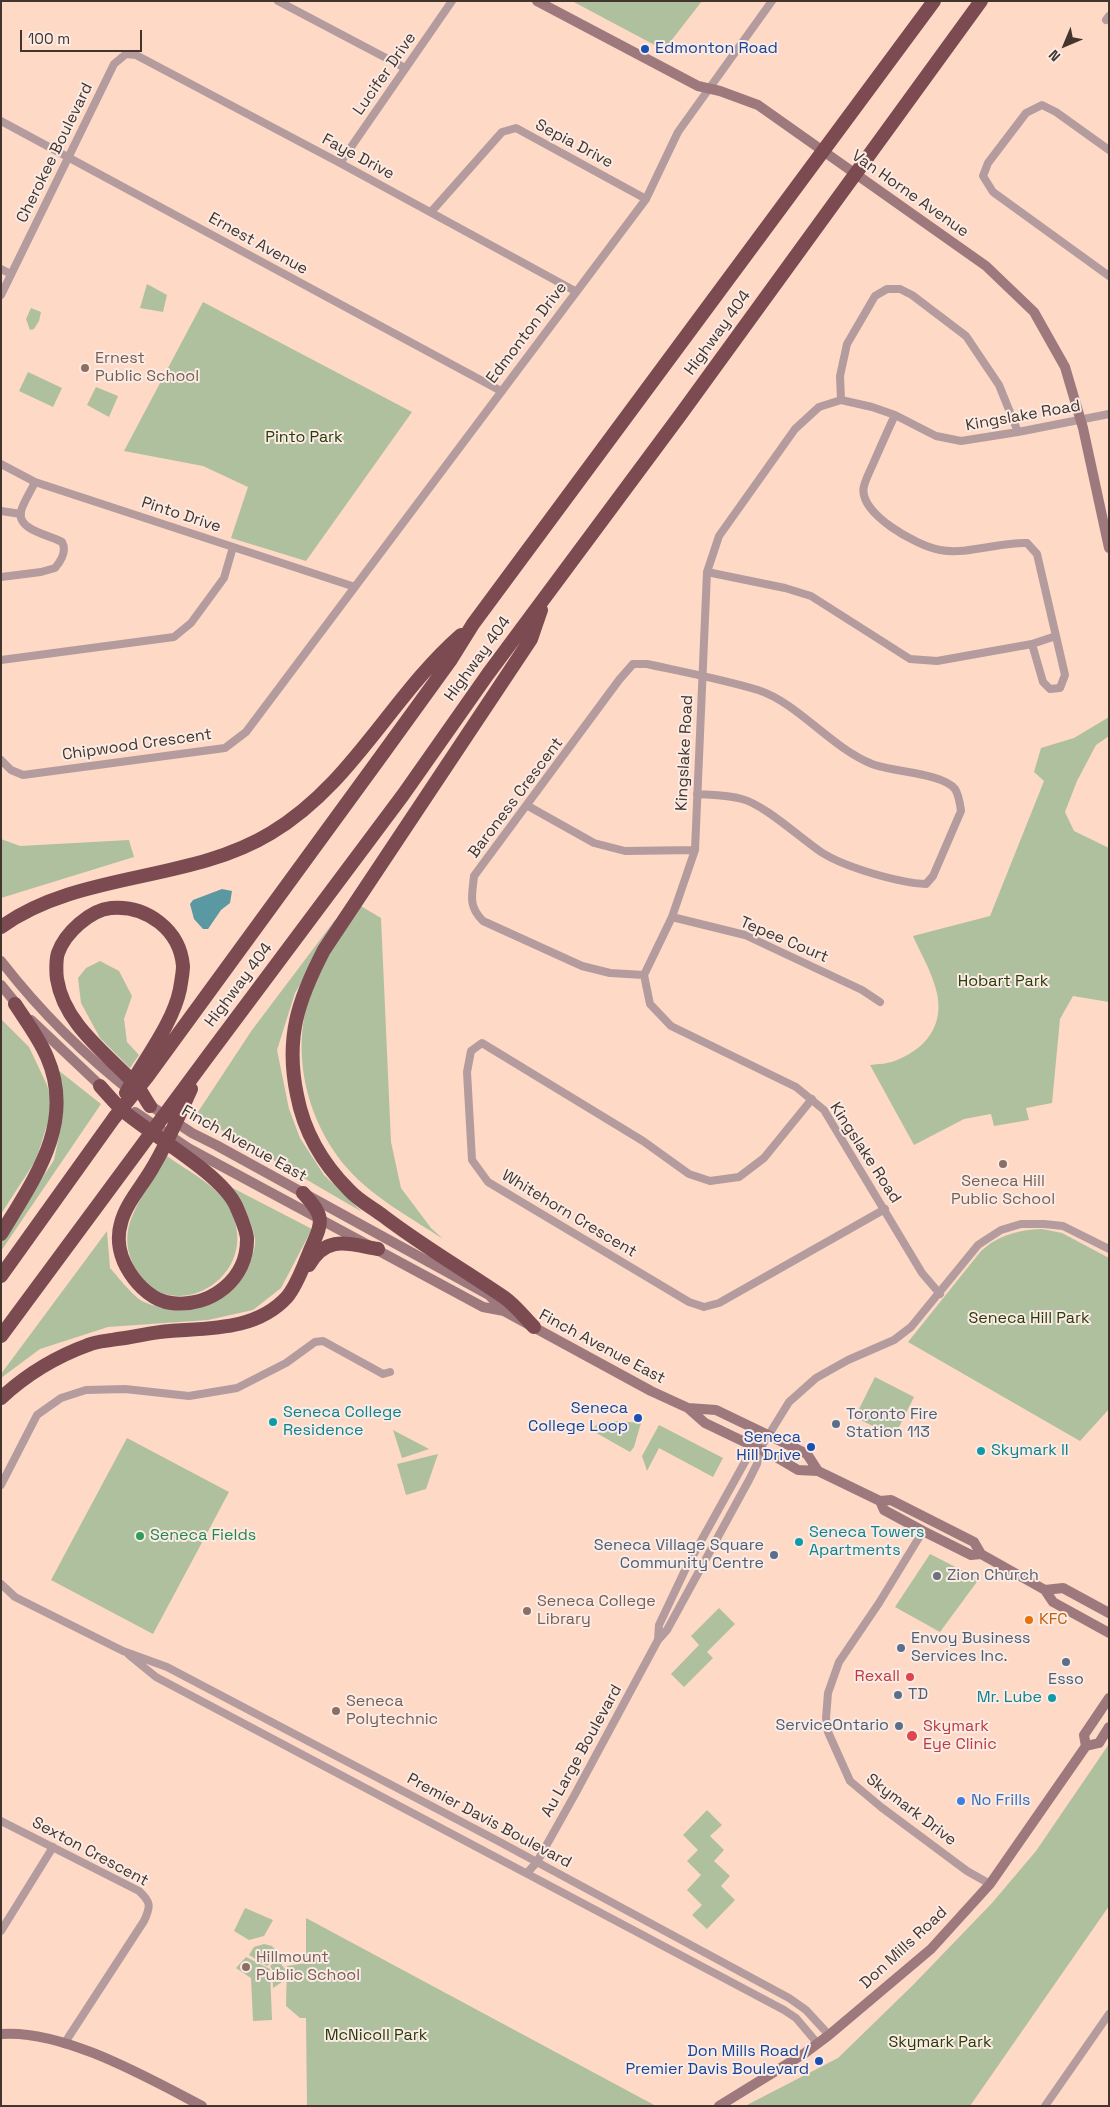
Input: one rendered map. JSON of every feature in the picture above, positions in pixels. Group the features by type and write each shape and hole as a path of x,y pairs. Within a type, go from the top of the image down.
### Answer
{"highway":[{"name":"Highway 404","path":"1,1276 114,1118 174,1042 380,759 450,662 473,624 934,1"},
{"name":"Highway 404","path":"1,1336 398,803 488,674 981,1"},
{"path":"534,1327 505,1298 408,1234 350,1191 334,1173 319,1153 300,1110 294,1080 292,1045 297,1012 308,982 324,950 531,638 546,597"},
{"path":"1,927 40,903 223,856 271,834 307,808 331,786 438,656 473,624"},
{"path":"114,1118 140,1067 167,1024 180,991 183,966 176,942 167,928 151,915 130,909 110,908 90,916 70,933 58,953 57,978 62,995 75,1020 116,1074 136,1086 150,1106"},
{"path":"1,1234 46,1157 54,1133 57,1106 55,1084 48,1059 15,1004"},
{"path":"100,1086 121,1108 185,1152 215,1180 235,1204 247,1237 245,1254 238,1271 228,1287 207,1299 189,1304 170,1303 152,1296 137,1283 123,1262 119,1243 121,1222 131,1201 154,1166 208,1056"},
{"path":"1,1398 21,1380 53,1359 90,1344 169,1331 206,1330 240,1324 277,1305 288,1296 319,1229 321,1218 317,1208 303,1193"},
{"path":"295,1283 303,1276 316,1255 332,1243 342,1242 378,1249"}],"main road":[{"name":"Van Horne Avenue","path":"537,1 698,86 758,105 986,266 1034,312 1066,367 1105,511 1109,548"},
{"path":"1,961 40,1008 116,1074"},
{"path":"1,985 15,1004"},
{"path":"1,993 15,1004 100,1086"},
{"name":"Finch Avenue East","path":"150,1106 192,1133 489,1295 504,1311"},
{"name":"Finch Avenue East","path":"185,1152 321,1218 483,1306 504,1311 642,1386 688,1408 705,1423 798,1470 818,1471 880,1501 891,1500 944,1526 974,1542 981,1554 1045,1590 1054,1602 1109,1633"},
{"name":"Finch Avenue East","path":"688,1408 716,1410 768,1435 807,1454 818,1471"},
{"name":"Finch Avenue East","path":"880,1501 884,1510 924,1531 971,1555 981,1554"},
{"name":"Finch Avenue East","path":"1045,1590 1063,1588 1109,1613"},
{"name":"Don Mills Road","path":"1086,1746 1084,1735 1109,1698"},
{"name":"Don Mills Road","path":"718,2106 818,2044 931,1949 990,1884 1086,1746 1099,1743 1109,1727"},
{"path":"1,2034 13,2033 43,2037 118,2063 202,2106"}],"street":[{"path":"278,1 406,68"},
{"name":"Lucifer Drive","path":"340,163 452,1"},
{"path":"708,88 772,1"},
{"name":"Cherokee Boulevard","path":"1,295 114,64 126,54"},
{"name":"Faye Drive","path":"126,54 136,55 575,291"},
{"name":"Edmonton Drive","path":"355,587 575,291 646,199 678,132 708,88"},
{"path":"1109,150 1056,112 1042,106 1026,113 988,163 983,176 993,192 1109,276"},
{"name":"Ernest Avenue","path":"1,121 501,391"},
{"name":"Sepia Drive","path":"431,212 502,132 516,128 646,199"},
{"path":"1,269 11,274"},
{"path":"841,400 840,376 847,344 875,296 887,289 900,289 912,295 966,336 999,385 1018,432"},
{"name":"Kingslake Road","path":"940,1294 922,1273 824,1110 796,1087 671,1026 650,1004 644,975 672,917 695,850 707,572 719,536 794,430 819,408 841,400 872,407 894,415 936,436 961,441 1109,414"},
{"path":"894,415 864,487 865,501 877,517 919,543 941,551 970,550 1011,542 1027,543 1037,554 1065,675 1060,688 1050,689 1042,682 1032,644"},
{"name":"Pinto Drive","path":"1,464 35,482 355,587"},
{"path":"1,577 41,572 55,568 64,551 62,542 28,528 22,521 21,514 35,482"},
{"path":"1,511 21,514"},
{"path":"1,660 174,637 191,623 224,578 233,547"},
{"path":"707,572 786,588 811,596 910,659 937,661 1032,644 1056,636"},
{"name":"Chipwood Crescent","path":"1,760 11,770 23,775 225,748 246,732 355,587"},
{"name":"Baroness Crescent","path":"644,975 610,973 582,966 483,921 474,912 472,896 474,876 528,806 619,680 633,664 647,664 703,676"},
{"path":"697,794 723,795 744,799 768,813 823,853 856,868 913,884 926,884 933,876 961,811 960,800 955,788 938,778 874,765 848,752 790,708 760,691 703,676"},
{"path":"528,806 594,843 625,850 695,850"},
{"name":"Tepee Court","path":"672,917 746,935 862,990 880,1002"},
{"name":"Whitehorn Crescent","path":"812,1099 764,1158 739,1177 710,1181 689,1174 643,1141 482,1043 471,1052 467,1072 472,1160 488,1182 689,1302 704,1307 719,1303 885,1209"},
{"path":"760,1450 789,1402 816,1378 848,1360 894,1340 911,1327 940,1294 978,1245 1001,1230 1021,1224 1063,1226 1109,1250"},
{"path":"1,1485 38,1414 61,1398 86,1390 126,1389 189,1396 237,1388 286,1363 315,1342 323,1341 383,1374 390,1372"},
{"name":"Au Large Boulevard","path":"658,1640 659,1625 686,1568 746,1460 760,1450"},
{"name":"Au Large Boulevard","path":"527,1873 537,1862 578,1790 658,1640 668,1630 749,1480 757,1464 760,1450"},
{"name":"Skymark Drive","path":"924,1531 916,1540 879,1603 839,1662 828,1693 826,1718 828,1732 850,1781 874,1802 967,1871 990,1884"},
{"name":"Premier Davis Boulevard","path":"1,1584 15,1597 123,1651 163,1665 790,1998 812,2016 830,2035"},
{"name":"Premier Davis Boulevard","path":"123,1651 156,1677 784,2010 796,2018 818,2044"},
{"name":"Sexton Crescent","path":"1,1821 140,1891 147,1899 150,1909 142,1925 64,2044"},
{"path":"1,1931 53,1847"},
{"path":"1045,2106 1109,2014"}],"green space":[{"path":"572,1 702,1 664,50"},
{"path":"147,284 167,295 163,312 140,308"},
{"name":"Pinto Park","path":"203,302 412,412 306,561 231,538 248,487 203,466 124,451"},
{"path":"31,308 41,312 39,321 34,329 30,330 26,319"},
{"path":"28,372 62,388 53,407 19,391"},
{"path":"96,387 118,396 109,417 87,405"},
{"name":"Hobart Park","path":"1109,717 1109,736 1096,745 1077,781 1065,812 1074,831 1109,848 1109,1002 1073,996 1060,1019 1052,1103 1026,1108 1029,1120 994,1126 991,1114 964,1119 914,1145 870,1065 884,1064 909,1054 927,1039 937,1019 938,996 927,965 913,936 990,916 1044,781 1034,772 1041,748 1074,738"},
{"path":"1,839 20,846 129,840 134,857 1,898"},
{"path":"359,905 381,918 391,1142 401,1188 431,1228 443,1239 368,1189 348,1169 333,1149 320,1126 304,1078 303,1026 308,1001 317,977"},
{"path":"335,920 337,923 295,993 277,1050 289,1109 300,1138 324,1175 362,1212 196,1115 252,1030"},
{"path":"100,961 119,971 132,996 124,1019 127,1042 139,1055 130,1068 100,1038 81,1003 78,978 86,968"},
{"path":"1,1019 29,1047 47,1085 53,1106 36,1160 1,1214"},
{"path":"58,1070 101,1104 1,1251 1,1241 54,1160 61,1127 62,1099"},
{"path":"167,1156 211,1186 218,1193 230,1209 237,1234 234,1257 223,1275 207,1288 187,1295 167,1294 148,1285 134,1266 128,1245 128,1228 133,1213"},
{"path":"223,1183 312,1229 281,1288 253,1310 208,1320 108,1327 40,1349 1,1378 1,1374 107,1231 110,1268 142,1301 157,1307 189,1309 204,1306 231,1291 249,1265 255,1239 251,1223 244,1208"},
{"name":"Seneca Hill Park","path":"1042,1229 1062,1233 1109,1258 1109,1409 1080,1441 908,1342 981,1251 1009,1234"},
{"path":"875,1377 914,1397 894,1437 855,1417"},
{"path":"618,1421 641,1423 634,1447 630,1452 591,1430 599,1423"},
{"path":"659,1425 723,1458 713,1477 659,1448 647,1471 642,1456"},
{"path":"393,1430 429,1449 402,1458"},
{"name":"Seneca Fields","path":"127,1438 229,1492 153,1634 51,1580"},
{"path":"438,1454 426,1489 406,1495 397,1464"},
{"path":"930,1554 979,1579 940,1632 895,1607"},
{"path":"719,1608 735,1624 707,1652 713,1658 684,1687 671,1674 699,1645 691,1636"},
{"name":"Skymark Park","path":"1109,1744 1109,1906 970,2106 745,2106 838,2058 913,1985 992,1903 1036,1851"},
{"path":"707,1810 722,1825 710,1836 724,1850 714,1861 730,1876 721,1886 735,1900 707,1929 692,1915 702,1905 687,1890 701,1875 687,1861 698,1850 683,1835"},
{"path":"245,1908 273,1920 264,1936 249,1940 234,1931"},
{"name":"McNicoll Park","path":"306,1918 656,2106 307,2106 306,2018 300,2018 286,2006 287,1966 306,1963"},
{"path":"264,1944 272,1946 277,1952 275,1959 267,1966 249,1955 254,1947"},
{"path":"246,1957 270,1969 272,2020 253,2021 251,1978 236,1968"},
{"path":"275,1962 281,1964 285,1969 282,1982 273,1988 272,1969 270,1966"}],"water":[{"path":"222,889 232,891 230,903 221,910 208,929 203,929 194,919 190,904 193,900"}],"place":[{"name":"Edmonton Road","path":"645,49"},
{"name":"Ernest Public School","path":"85,368"},
{"name":"Seneca Hill Public School","path":"1003,1164"},
{"name":"Seneca College Loop","path":"638,1418"},
{"name":"Seneca College Residence","path":"273,1422"},
{"name":"Toronto Fire Station 113","path":"836,1424"},
{"name":"Seneca Hill Drive","path":"811,1447"},
{"name":"Skymark II","path":"981,1451"},
{"name":"Seneca Fields","path":"140,1536"},
{"name":"Seneca Towers Apartments","path":"799,1542"},
{"name":"Seneca Village Square Community Centre","path":"774,1555"},
{"name":"Zion Church","path":"937,1576"},
{"name":"Seneca College Library","path":"527,1611"},
{"name":"KFC","path":"1029,1620"},
{"name":"Envoy Business Services Inc.","path":"901,1648"},
{"name":"Esso","path":"1066,1662"},
{"name":"Rexall","path":"910,1677"},
{"name":"TD","path":"898,1695"},
{"name":"Mr. Lube","path":"1052,1698"},
{"name":"Seneca Polytechnic","path":"336,1711"},
{"name":"ServiceOntario","path":"899,1726"},
{"name":"Skymark Eye Clinic","path":"912,1736"},
{"name":"No Frills","path":"961,1801"},
{"name":"Hillmount Public School","path":"246,1967"},
{"name":"Don Mills Road / Premier Davis Boulevard","path":"819,2061"}]}
